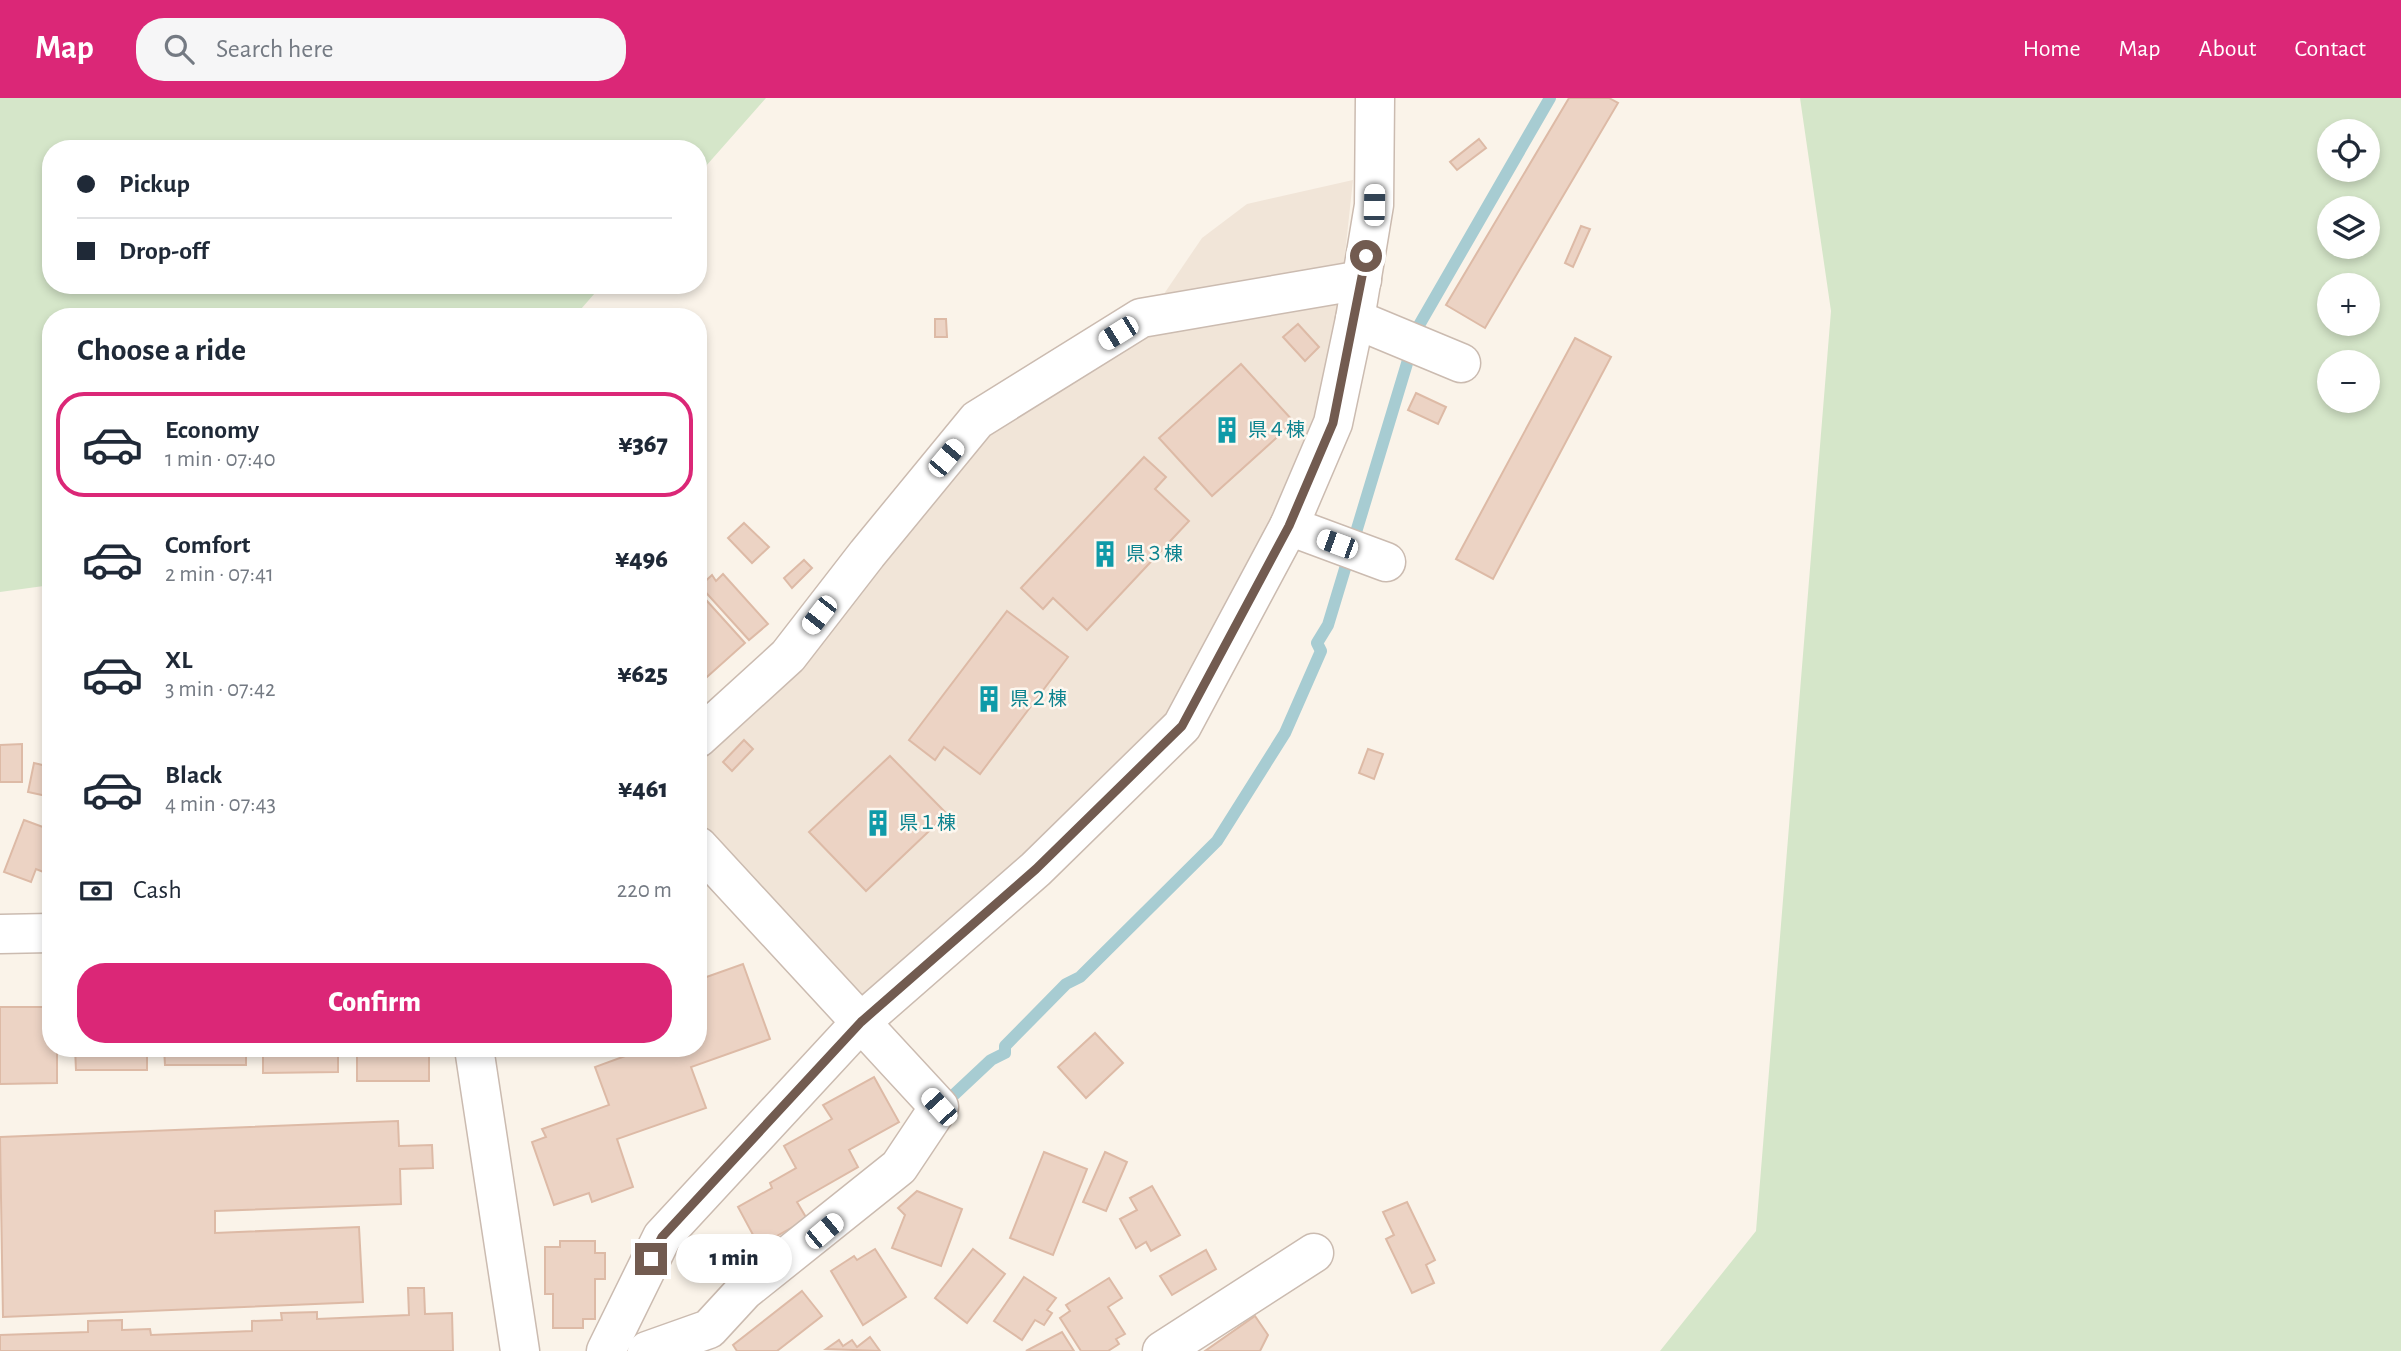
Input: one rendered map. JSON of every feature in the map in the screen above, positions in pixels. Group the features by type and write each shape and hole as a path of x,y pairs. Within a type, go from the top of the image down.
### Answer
{"street":[{"path":"606,1351 662,1237 861,1022 1036,869 1182,726 1289,526 1333,423 1355,319 1374,205 1375,98"},
{"path":"707,730 788,656 977,420 1141,318 1362,281"},
{"path":"1355,319 1461,363"},
{"path":"1289,526 1385,562"},
{"path":"647,1351 709,1329 744,1292 899,1167 939,1107 707,856"},
{"path":"0,934 42,933"},
{"path":"475,1057 520,1351"},
{"path":"1162,1351 1314,1253"}],"shaded area":[{"path":"1353,180 1344,263 1215,301 1151,313 1202,238 1247,204"},
{"path":"1362,280 1333,423 1182,726 861,1022 707,856 707,728 977,420 1141,318"}],"green space":[{"path":"0,98 766,98 707,165 707,140 42,140 42,294 594,294 582,308 42,308 42,586 0,592"},
{"path":"1800,98 2401,98 2401,1351 1660,1351 1756,1231 1831,311"}],"building":[{"path":"1569,98 1609,98 1618,103 1485,328 1446,305"},
{"path":"1479,139 1486,148 1457,170 1450,162"},
{"path":"1581,226 1590,229 1573,267 1565,263"},
{"path":"935,319 946,319 947,337 935,337"},
{"path":"1298,324 1319,347 1305,361 1283,337"},
{"path":"1575,338 1611,357 1493,579 1456,559"},
{"name":"県４棟","path":"1241,364 1294,422 1212,496 1159,438"},
{"path":"1416,393 1446,407 1438,424 1408,410"},
{"name":"県３棟","path":"1144,457 1166,477 1155,489 1189,521 1087,630 1053,598 1043,609 1021,588"},
{"path":"744,523 769,547 752,563 728,538"},
{"path":"804,560 812,568 792,588 784,578"},
{"path":"723,574 768,624 749,640 707,594 707,580 712,575 716,581"},
{"path":"707,601 745,643 707,677"},
{"name":"県２棟","path":"1007,611 1068,657 980,774 944,747 935,760 909,740"},
{"path":"744,740 753,749 732,771 723,762"},
{"path":"22,744 22,782 0,782 0,745"},
{"path":"1368,749 1383,754 1374,779 1359,773"},
{"name":"県１棟","path":"890,756 947,814 866,891 809,832"},
{"path":"34,763 42,765 42,795 28,792"},
{"path":"24,820 42,827 42,871 36,869 31,882 4,872"},
{"path":"743,964 770,1039 691,1067 706,1108 617,1139 633,1187 592,1202 589,1193 554,1205 532,1142 546,1137 542,1129 609,1105 595,1067 622,1057 707,1057 707,977"},
{"path":"0,1007 42,1007 42,1057 57,1057 57,1083 0,1084"},
{"path":"1095,1033 1123,1063 1086,1098 1058,1067"},
{"path":"75,1057 147,1057 147,1070 76,1070"},
{"path":"165,1057 246,1057 246,1065 165,1065"},
{"path":"263,1057 338,1057 338,1072 263,1073"},
{"path":"357,1057 429,1057 429,1081 357,1081"},
{"path":"874,1077 899,1122 849,1150 858,1167 797,1202 807,1219 759,1246 738,1207 772,1188 770,1183 796,1168 784,1146 832,1119 823,1105"},
{"path":"398,1121 399,1146 432,1145 433,1168 400,1169 401,1204 215,1211 215,1233 359,1227 363,1302 3,1317 0,1137"},
{"path":"1044,1152 1087,1169 1053,1255 1010,1238"},
{"path":"1105,1152 1127,1162 1106,1211 1083,1202"},
{"path":"1152,1186 1180,1235 1151,1251 1146,1242 1136,1248 1120,1219 1137,1210 1130,1198"},
{"path":"917,1191 962,1209 941,1266 892,1248 905,1215 898,1208"},
{"path":"1407,1202 1435,1260 1426,1265 1434,1283 1412,1293 1386,1239 1394,1235 1383,1212"},
{"path":"560,1241 595,1241 595,1253 605,1253 605,1279 595,1279 595,1319 583,1319 583,1328 553,1328 553,1294 545,1294 545,1247 560,1247"},
{"path":"875,1249 906,1297 863,1325 831,1271 854,1256 857,1260"},
{"path":"973,1249 1005,1274 967,1323 935,1298"},
{"path":"1206,1250 1216,1269 1172,1295 1160,1276"},
{"path":"1024,1277 1056,1298 1047,1310 1052,1313 1044,1325 1035,1320 1022,1340 994,1321"},
{"path":"1109,1278 1122,1298 1108,1307 1125,1334 1116,1339 1119,1344 1108,1351 1081,1351 1060,1318 1070,1311 1066,1305"},
{"path":"408,1288 424,1288 425,1314 452,1313 453,1351 0,1351 0,1335 88,1332 88,1321 122,1320 122,1330 150,1329 151,1335 252,1331 252,1321 282,1320 281,1313 317,1312 317,1319 409,1315"},
{"path":"802,1291 822,1316 777,1351 737,1351 733,1345"},
{"path":"1255,1316 1268,1335 1260,1351 1205,1351"},
{"path":"1062,1332 1074,1351 1026,1351"},
{"path":"870,1337 880,1351 826,1349 839,1340 843,1346 852,1340 857,1347"}],"waterway":[{"path":"943,1105 991,1060 1005,1053 1005,1046 1066,984 1080,977 1217,841 1285,733 1321,651 1317,643 1328,625 1418,327 1550,98"}],"place":[{"name":"県４棟","path":"1227,430"},
{"name":"県３棟","path":"1105,554"},
{"name":"県２棟","path":"989,699"},
{"name":"県１棟","path":"878,823"}],"route":[{"path":"651,1259 662,1237 861,1022 1036,869 1182,726 1289,526 1333,423 1366,256"}]}
